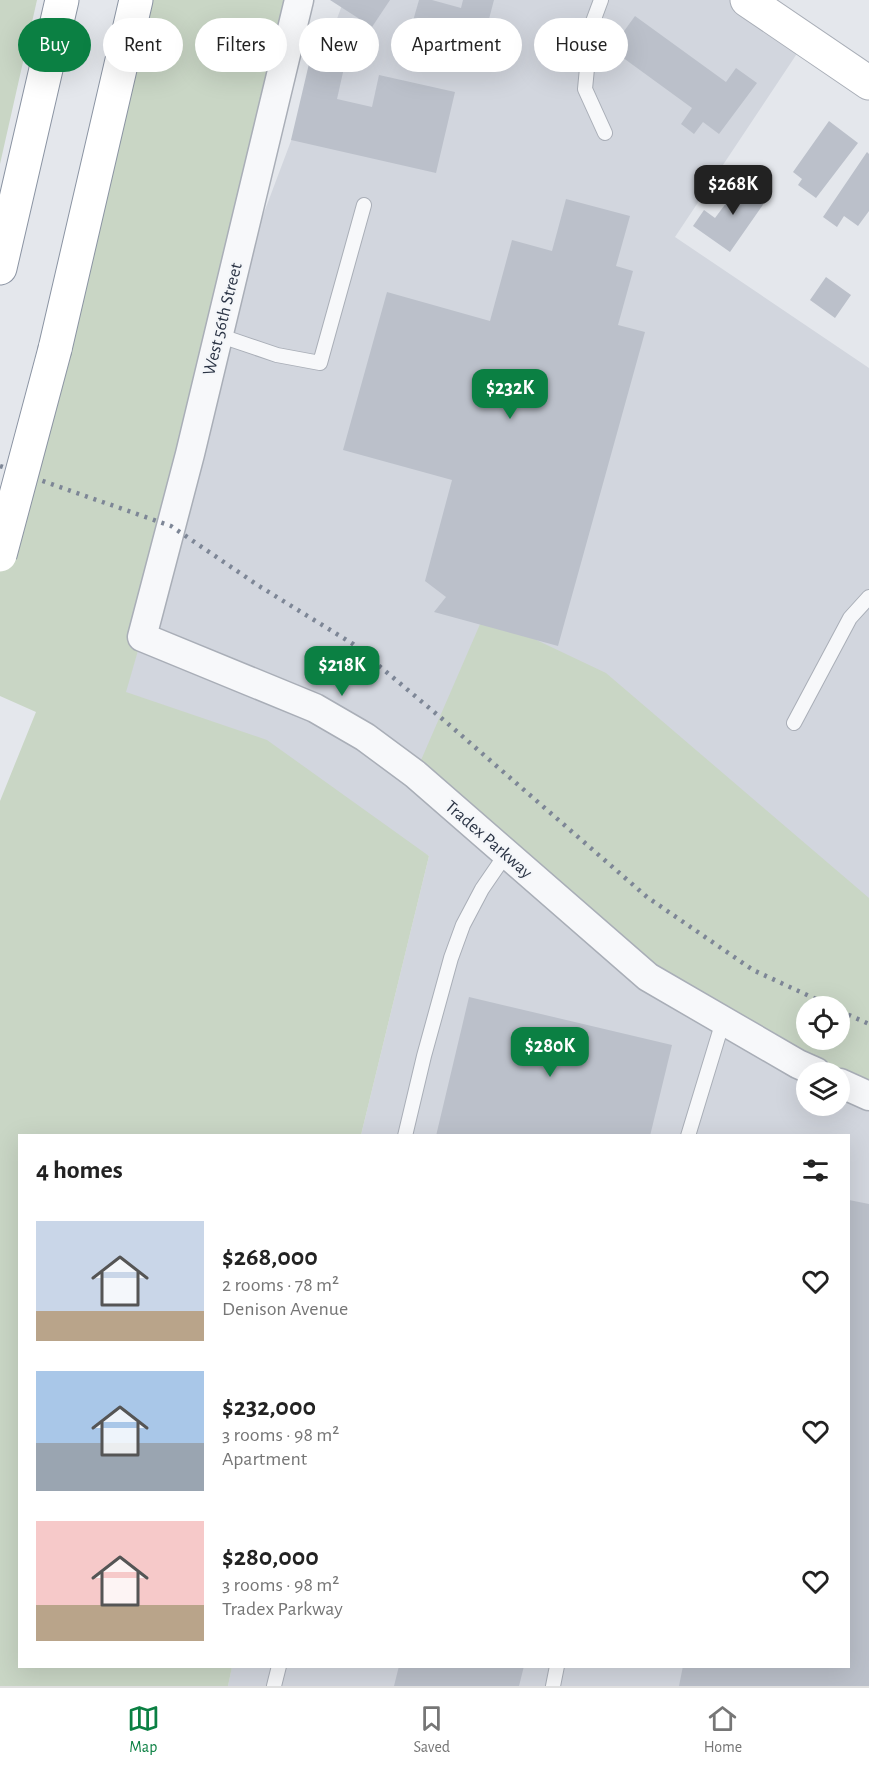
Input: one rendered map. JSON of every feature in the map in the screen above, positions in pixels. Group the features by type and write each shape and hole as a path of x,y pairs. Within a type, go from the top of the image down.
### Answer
{"main road":[{"path":"0,268 62,0"},
{"path":"0,555 55,349 136,0"},
{"path":"747,0 869,83"}],"street":[{"name":"West 56th Street","path":"142,637 299,0"},
{"name":"Tradex Parkway","path":"142,637 315,708 365,737 415,774 648,977 796,1063"},
{"path":"850,1087 869,1096"}],"lane":[{"path":"602,0 591,27 585,89 605,133"},
{"path":"218,335 277,355 320,363 364,205"},
{"path":"794,723 850,618 869,597"},
{"path":"405,1134 451,958 482,890 506,854"},
{"path":"689,1134 723,1020"},
{"path":"274,1686 278,1668"},
{"path":"553,1686 557,1668"}],"shaded area":[{"path":"344,0 747,0 806,40 675,237 869,368 869,1686 228,1686 232,1668 850,1668 850,1134 361,1134 429,856 125,692 142,637 218,335 317,72 379,72 379,18 337,18"}],"green space":[{"path":"0,0 37,0 33,18 18,18 18,72 21,72 0,164"},
{"path":"136,0 299,0 287,49 287,18 195,18 195,72 281,72 142,637 126,692 267,740 429,856 361,1134 18,1134 18,1668 232,1668 228,1686 0,1686 0,801 36,712 0,696 0,555 118,72 183,72 183,18 132,18"},
{"path":"484,615 606,673 869,898 869,1096 850,1080 850,1062 798,1062 648,977 415,774"}],"building":[{"path":"330,0 390,0 378,18 358,18"},
{"path":"419,0 432,0 461,8 463,0 494,0 489,18 414,18"},
{"path":"635,16 726,82 736,68 757,83 719,134 703,122 694,134 681,124 692,108 628,61 628,26"},
{"path":"307,72 343,72 337,99 372,107 379,75 455,92 436,173 291,140"},
{"path":"829,121 858,143 816,198 798,185 802,179 793,172"},
{"path":"867,152 869,154 869,211 858,226 844,216 837,227 823,217"},
{"path":"744,179 769,196 730,252 693,226 704,210 715,218"},
{"path":"566,199 630,216 616,266 633,271 618,325 645,332 558,646 434,612 446,597 425,581 452,480 343,450 387,292 490,321 512,240 552,251"},
{"path":"826,277 851,295 835,318 810,300"},
{"path":"469,997 672,1045 650,1134 436,1134"},
{"path":"850,1200 869,1204 869,1686 679,1686 683,1668 850,1668"},
{"path":"398,1668 524,1668 519,1686 394,1686"}],"railway":[{"path":"0,466 171,526 259,586 353,644 647,897 753,970 809,996"},
{"path":"850,1015 869,1024"}]}
